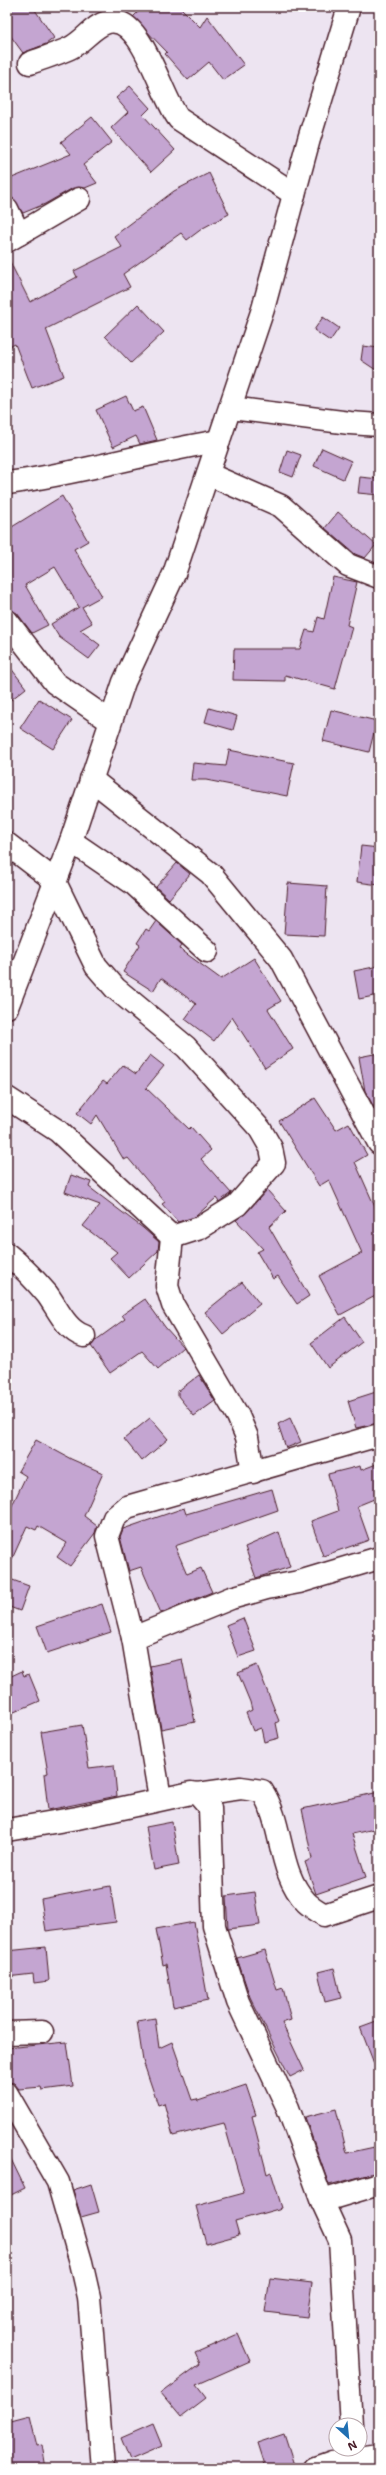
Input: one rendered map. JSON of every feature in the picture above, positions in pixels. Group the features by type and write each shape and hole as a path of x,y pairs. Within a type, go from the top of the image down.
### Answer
{"street":[{"path":"7,1006 54,880 71,841 124,682 174,574 220,441 263,309 294,194 349,7"},
{"path":"30,63 71,48 106,22 116,21 127,24 150,60 170,109 179,119 294,194"},
{"path":"7,209 13,237 79,199"},
{"path":"230,408 350,424 379,425"},
{"path":"7,484 48,478 172,448 220,441"},
{"path":"208,474 281,506 348,565 379,577"},
{"path":"7,621 55,683 110,721"},
{"path":"91,779 211,874 281,959 379,1143"},
{"path":"71,841 134,884 207,951"},
{"path":"7,844 54,880 96,966 115,988 186,1046 260,1129 271,1148 274,1163 237,1205 200,1228 172,1237"},
{"path":"7,1098 58,1131 172,1237"},
{"path":"172,1237 167,1286 174,1305 238,1416 247,1437 253,1472"},
{"path":"7,1254 20,1264 47,1295 70,1327 84,1336"},
{"path":"160,1798 133,1638 107,1536 114,1518 128,1507 379,1436"},
{"path":"133,1638 231,1598 267,1588 299,1582 379,1558"},
{"path":"7,1830 77,1818 160,1798 191,1793 198,1794 241,1788 262,1791 270,1804 285,1867 294,1886 306,1903 324,1915 379,1896"},
{"path":"198,1794 210,1808 214,1926 238,2002 288,2108 322,2201 340,2240 351,2417"},
{"path":"7,2032 42,2032"},
{"path":"7,2094 58,2182 81,2262 89,2297 103,2468"},
{"path":"322,2201 379,2184"},
{"path":"368,2455 379,2455"},
{"path":"315,2468 345,2457"}],"building":[{"path":"7,7 33,7 54,38 46,44 23,53 7,31"},
{"path":"143,7 180,7 200,27 207,16 244,65 223,80 209,62 188,80 165,54 167,52 133,17"},
{"path":"130,86 150,108 143,115 175,150 151,172 111,128 128,112 116,98"},
{"path":"92,117 112,142 83,165 97,183 85,188 73,188 45,204 23,213 12,198 7,180 71,154 61,142"},
{"path":"209,173 229,214 203,228 187,240 181,233 123,274 130,287 46,329 64,376 32,388 15,344 7,348 7,256 30,302 77,277 74,271 122,247 114,236 174,191"},
{"path":"138,304 164,332 131,363 105,336"},
{"path":"323,317 339,328 330,341 314,330"},
{"path":"363,346 379,348 379,372 361,360"},
{"path":"126,396 133,411 143,407 157,440 140,444 136,436 113,447 96,410"},
{"path":"322,448 351,461 343,479 314,466"},
{"path":"287,450 301,455 293,477 280,472"},
{"path":"360,477 379,479 379,495 358,493"},
{"path":"62,496 88,541 74,549 102,596 82,607 92,623 80,630 100,645 89,659 59,637 51,624 79,607 55,567 25,585 48,625 32,633 17,613 7,609 7,530"},
{"path":"338,512 376,545 365,558 355,554 325,528"},
{"path":"333,577 357,582 347,625 352,627 335,689 285,675 285,681 233,680 234,649 300,649 306,630 314,632 318,617 324,619"},
{"path":"7,663 26,688 7,703"},
{"path":"39,699 72,720 53,749 20,728"},
{"path":"209,708 237,716 233,730 205,722"},
{"path":"331,710 377,721 369,752 323,741"},
{"path":"229,750 294,763 287,796 206,780 191,780 193,763 226,766"},
{"path":"361,846 379,848 379,885 357,882"},
{"path":"177,863 190,874 169,899 156,887"},
{"path":"288,883 327,886 324,936 284,934"},
{"path":"156,921 182,945 180,949 221,979 254,958 281,1001 268,1009 293,1049 265,1068 232,1017 214,1041 185,1019 196,1004 161,978 153,991 123,972 140,945 137,943 146,929 149,931"},
{"path":"379,966 379,995 359,999 354,971"},
{"path":"379,1053 379,1116 365,1091 359,1057"},
{"path":"150,1055 164,1066 146,1088 189,1129 191,1127 211,1150 201,1159 231,1193 219,1202 216,1198 195,1217 178,1222 162,1204 165,1202 128,1158 124,1160 97,1115 91,1124 77,1113 103,1081 107,1084 123,1065 136,1074"},
{"path":"315,1098 336,1130 349,1123 367,1155 355,1162 379,1216 379,1294 340,1315 319,1276 362,1253 329,1180 319,1186 279,1121"},
{"path":"71,1175 91,1182 89,1187 159,1242 158,1251 129,1278 110,1258 117,1252 83,1226 100,1205 65,1192"},
{"path":"267,1190 286,1211 269,1227 309,1296 297,1304 278,1276 273,1279 257,1252 263,1249 236,1220 246,1213"},
{"path":"242,1282 260,1304 223,1334 205,1312"},
{"path":"145,1299 165,1327 183,1347 158,1369 142,1351 110,1373 91,1346 96,1340 125,1319 122,1315"},
{"path":"345,1317 362,1342 328,1368 311,1343"},
{"path":"199,1375 215,1401 194,1416 178,1396 178,1391"},
{"path":"379,1391 379,1423 356,1428 348,1401"},
{"path":"150,1418 168,1439 142,1461 124,1439"},
{"path":"290,1418 301,1442 286,1448 278,1424"},
{"path":"36,1440 71,1459 103,1473 84,1516 97,1526 95,1533 70,1566 57,1557 67,1543 38,1526 36,1530 27,1526 7,1570 7,1516 26,1476 18,1471"},
{"path":"379,1463 379,1497 357,1506 369,1540 323,1556 311,1521 338,1511 328,1474 360,1466 361,1470"},
{"path":"272,1489 278,1510 175,1546 187,1574 201,1568 212,1592 161,1613 141,1567 129,1571 120,1537 123,1529 184,1508 186,1514"},
{"path":"279,1532 290,1567 256,1578 245,1547"},
{"path":"7,1578 29,1586 20,1611 7,1606"},
{"path":"102,1604 111,1632 47,1653 37,1626"},
{"path":"243,1618 256,1651 238,1657 226,1625"},
{"path":"182,1659 195,1722 161,1729 150,1666"},
{"path":"257,1665 279,1721 276,1723 279,1738 264,1742 261,1728 253,1731 246,1713 252,1710 238,1673"},
{"path":"22,1671 24,1676 29,1674 40,1701 7,1715 7,1678"},
{"path":"82,1725 89,1768 114,1765 117,1796 48,1810 44,1774 48,1773 41,1732"},
{"path":"379,1792 379,1828 352,1834 366,1877 316,1894 305,1862 312,1859 302,1809"},
{"path":"172,1822 179,1865 154,1870 146,1827"},
{"path":"110,1886 116,1922 46,1931 41,1899"},
{"path":"255,1892 260,1925 228,1929 226,1896"},
{"path":"194,1922 208,2000 173,2007 166,1964 163,1965 156,1929"},
{"path":"46,1947 49,1981 34,1983 33,1974 7,1977 7,1951"},
{"path":"265,1950 277,1990 283,1988 291,2020 282,2023 304,2070 290,2077 250,1997 237,1958"},
{"path":"334,1968 341,1998 325,2002 318,1972"},
{"path":"155,2018 159,2048 172,2042 192,2100 197,2099 198,2101 246,2085 256,2115 252,2116 267,2174 271,2172 282,2208 235,2221 239,2235 206,2244 196,2206 244,2193 224,2123 173,2136 164,2103 158,2105 143,2061 137,2021"},
{"path":"379,2020 379,2074 378,2074 360,2027"},
{"path":"67,2042 73,2086 42,2090 41,2087 19,2089 14,2083 7,2082 7,2048"},
{"path":"336,2109 347,2153 379,2146 379,2172 329,2185 305,2117"},
{"path":"7,2151 25,2188 7,2197"},
{"path":"91,2184 99,2212 81,2217 73,2190"},
{"path":"270,2278 312,2283 307,2317 265,2312"},
{"path":"238,2334 250,2361 196,2385 206,2398 181,2417 161,2393 200,2364 195,2353"},
{"path":"30,2417 37,2446 42,2445 46,2468 7,2466 7,2423"},
{"path":"153,2424 162,2446 130,2460 121,2438"},
{"path":"284,2434 294,2465 284,2468 265,2468 257,2443"}]}
